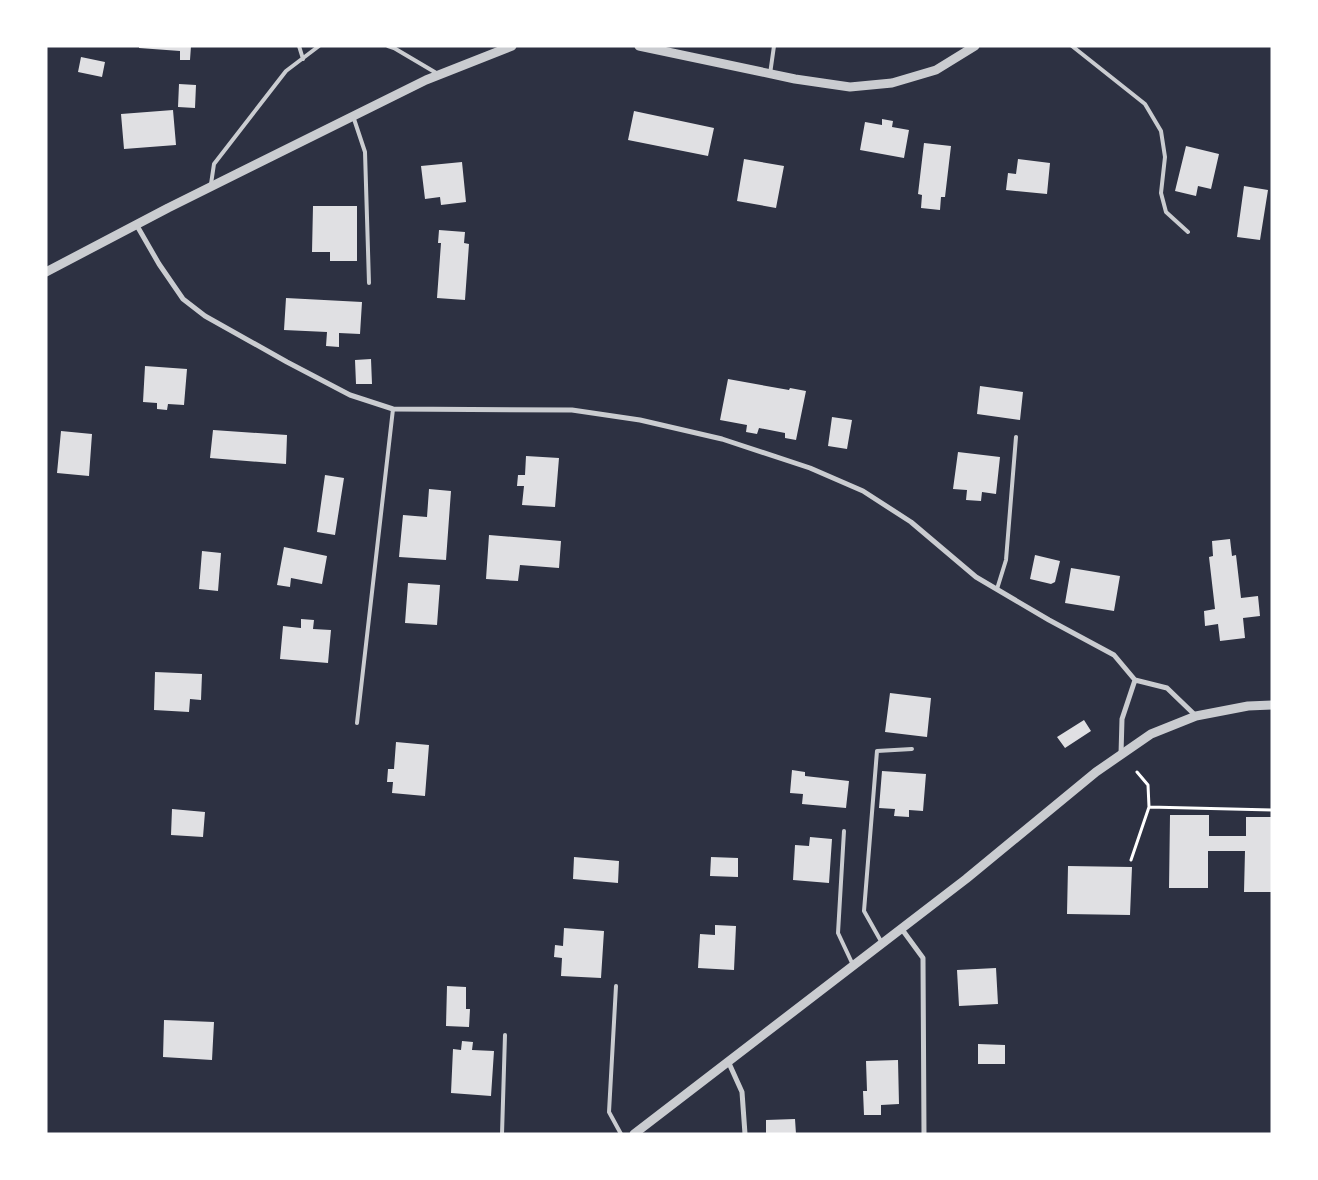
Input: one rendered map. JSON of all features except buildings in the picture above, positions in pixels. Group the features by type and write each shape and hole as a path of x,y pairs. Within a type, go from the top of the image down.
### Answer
{"street":[{"path":"46,272 211,186 438,74 512,46"},
{"path":"639,46 795,79 850,87 892,83 936,70 975,46"},
{"path":"136,224 159,264 183,299 205,316 350,395 393,409 572,410 640,420 722,439 810,468 863,491 911,522 976,577 1114,656 1135,680 1166,688 1196,716"},
{"path":"1121,754 1122,719 1135,680"},
{"path":"634,1134 966,879 1096,772 1150,734 1196,716 1248,706 1272,704"},
{"path":"901,928 923,958 924,1134"},
{"path":"728,1061 742,1092 745,1134"}],"lane":[{"path":"299,46 303,59"},
{"path":"211,186 214,164 286,71 319,46"},
{"path":"388,46 438,74"},
{"path":"770,74 774,46"},
{"path":"1072,46 1145,104 1161,132 1165,157 1161,193 1166,212 1188,232"},
{"path":"353,116 365,152 369,283"},
{"path":"357,723 393,409"},
{"path":"997,589 1006,560 1016,437"},
{"path":"882,943 864,911 877,751 912,749"},
{"path":"844,831 838,933 853,965"},
{"path":"616,986 610,1112 621,1134"},
{"path":"502,1134 505,1035"}],"path":[{"path":"1131,860 1149,807 1148,784 1137,772"},
{"path":"1149,807 1272,810"}]}
